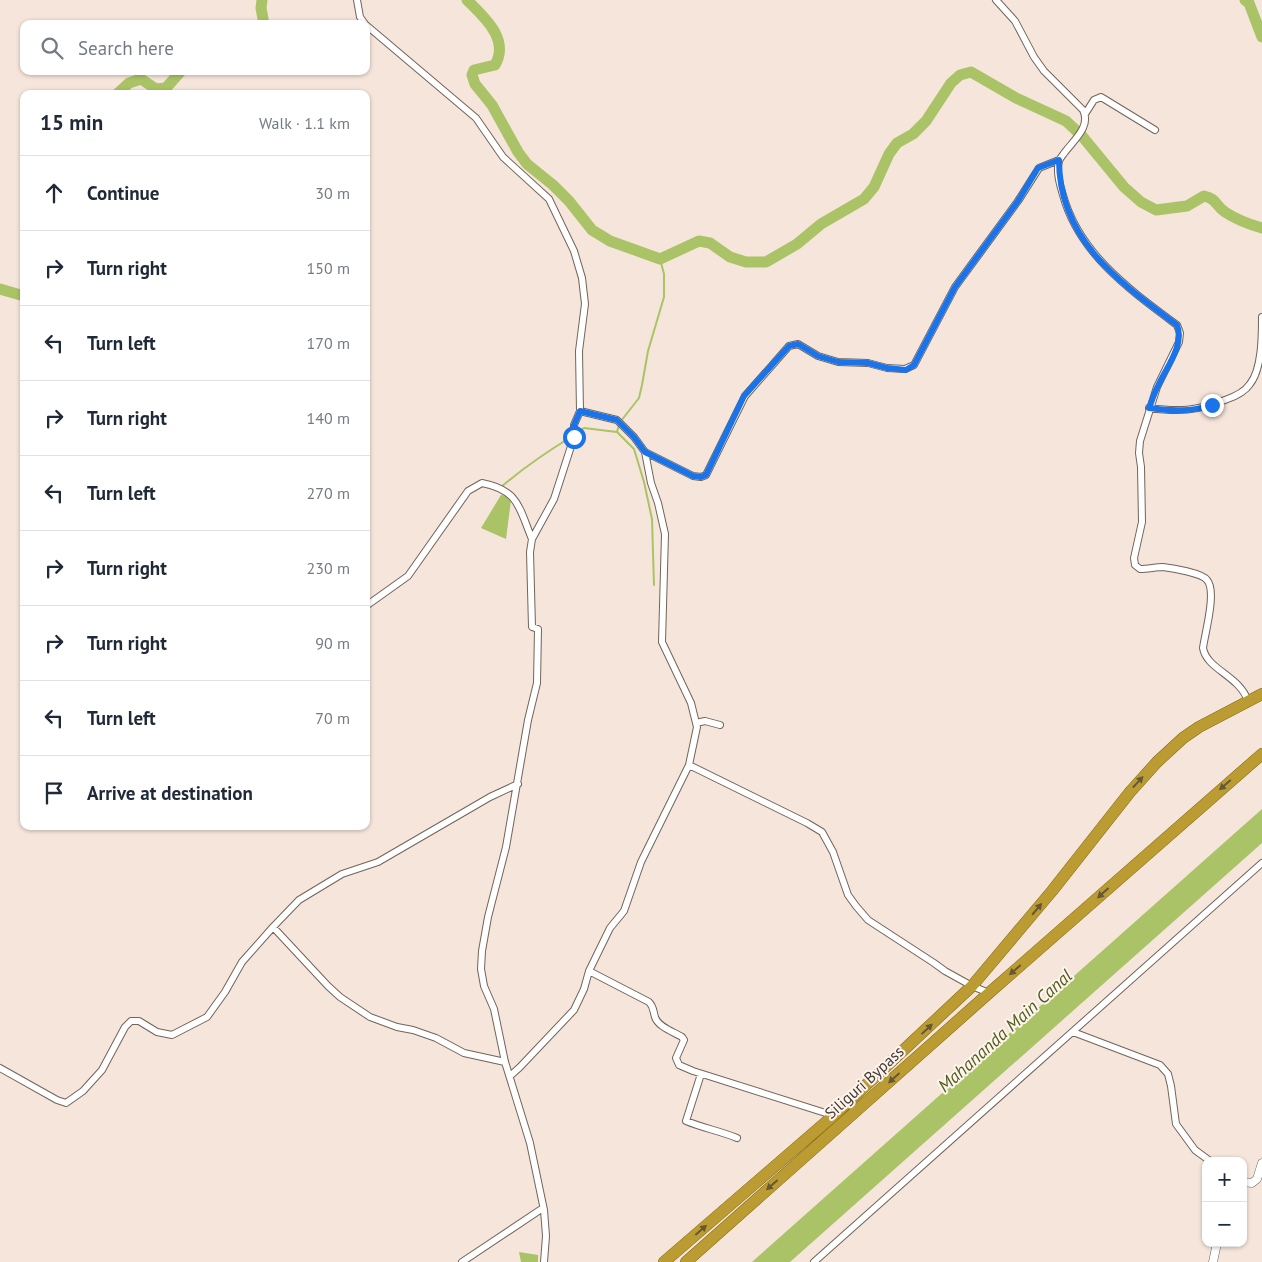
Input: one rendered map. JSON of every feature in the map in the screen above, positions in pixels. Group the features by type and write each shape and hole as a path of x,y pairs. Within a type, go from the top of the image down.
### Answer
{"highway":[{"path":"664,1262 833,1116 972,986 1052,891 1130,792 1157,762 1198,727 1262,694"},
{"name":"Siliguri Bypass","path":"686,1262 1262,754"}],"street":[{"path":"357,0 360,17 363,20"},
{"path":"580,411 617,420 624,425 645,452 693,476 701,477 706,475 744,396 789,346 798,344 818,356 838,362 868,363 906,370 914,365 955,287 1018,201 1038,168 1059,160 1086,125 1087,118 1083,110 1044,71 1034,57 1016,21 996,0"},
{"path":"370,27 476,118 503,158 549,199 574,251 582,278 585,304 579,351 580,411 574,425 574,437 554,499 532,539 530,552 532,626 538,629 537,683 528,720 506,847 488,917 481,969 484,986 494,1009 505,1062 530,1142 543,1208 546,1236 544,1262"},
{"path":"1085,114 1094,100 1101,97 1155,130"},
{"path":"1059,160 1059,181 1066,206 1087,245 1113,275 1177,325 1180,333 1179,342 1149,408 1140,441 1142,522 1134,558 1135,565 1140,569 1162,567 1200,575 1207,579 1211,598 1203,648 1204,653 1207,659 1240,686 1248,701"},
{"path":"1149,408 1170,411 1198,410 1242,393 1250,385 1256,374 1262,333 1262,317"},
{"path":"510,1076 574,1010 610,928 624,911 641,862 689,765 698,727 690,703 662,642 665,534 651,483 645,452"},
{"path":"370,603 408,576 468,491 482,483 496,486 514,497 532,539"},
{"path":"696,723 705,721 720,725"},
{"path":"689,765 822,832 833,852 848,895 868,920 945,972 989,993"},
{"path":"0,1068 56,1100 66,1102 83,1091 102,1070 131,1021 139,1021 157,1032 172,1035 208,1016 225,992 242,962 299,900 342,874 378,862 518,784"},
{"path":"814,1262 1262,863"},
{"path":"273,927 328,986 340,997 370,1016 398,1028 413,1030 436,1038 464,1053 505,1062"},
{"path":"590,971 649,1002 653,1007 655,1019 684,1040 676,1058 679,1065 845,1121"},
{"path":"1073,1032 1160,1065 1168,1074 1172,1086 1176,1124 1195,1150 1205,1157"},
{"path":"701,1074 686,1121 699,1127 719,1130 737,1138"},
{"path":"1247,1182 1252,1183 1257,1179 1262,1163"},
{"path":"462,1262 543,1208"},
{"path":"1213,1262 1216,1247"}],"shaded area":[{"path":"501,495 508,496 511,500 506,539 481,528"},
{"path":"1262,809 1262,843 790,1262 752,1262"},
{"path":"519,1252 538,1255 538,1262 521,1262"}],"waterway":[{"path":"262,0 263,20"},
{"path":"467,0 493,29 499,46 499,55 495,65 474,70 472,75 475,84 492,105 518,152 527,164 569,201 592,230 610,241 660,259 699,241 710,243 730,257 746,262 766,262 797,244 821,224 864,199 874,187 889,154 897,143 913,134 926,121 951,83 960,75 971,72 1016,98 1066,121 1082,136 1124,187 1141,202 1156,210 1187,206 1204,196 1214,201 1225,212 1234,217 1262,228"},
{"path":"1245,0 1249,3 1262,37"},
{"path":"121,90 129,83 141,79 156,89 166,88 177,75"},
{"path":"621,421 639,398 648,351 664,297 664,274 660,259"},
{"path":"0,289 20,295"},
{"path":"619,425 617,432 634,449 644,482 652,519 654,585"},
{"path":"575,434 584,428 617,432"},
{"path":"500,488 518,473 571,437"}],"route":[{"path":"574,437 574,425 580,411 617,420 624,425 645,452 693,476 701,477 706,475 744,396 789,346 798,344 818,356 838,362 868,363 906,370 914,365 955,287 1018,201 1038,168 1059,160 1059,181 1066,206 1087,245 1113,275 1177,325 1180,333 1179,342 1149,408 1170,411 1198,410 1212,405"}],"water label":[{"name":"Mahananda Main Canal","path":"1005,1031"}]}
